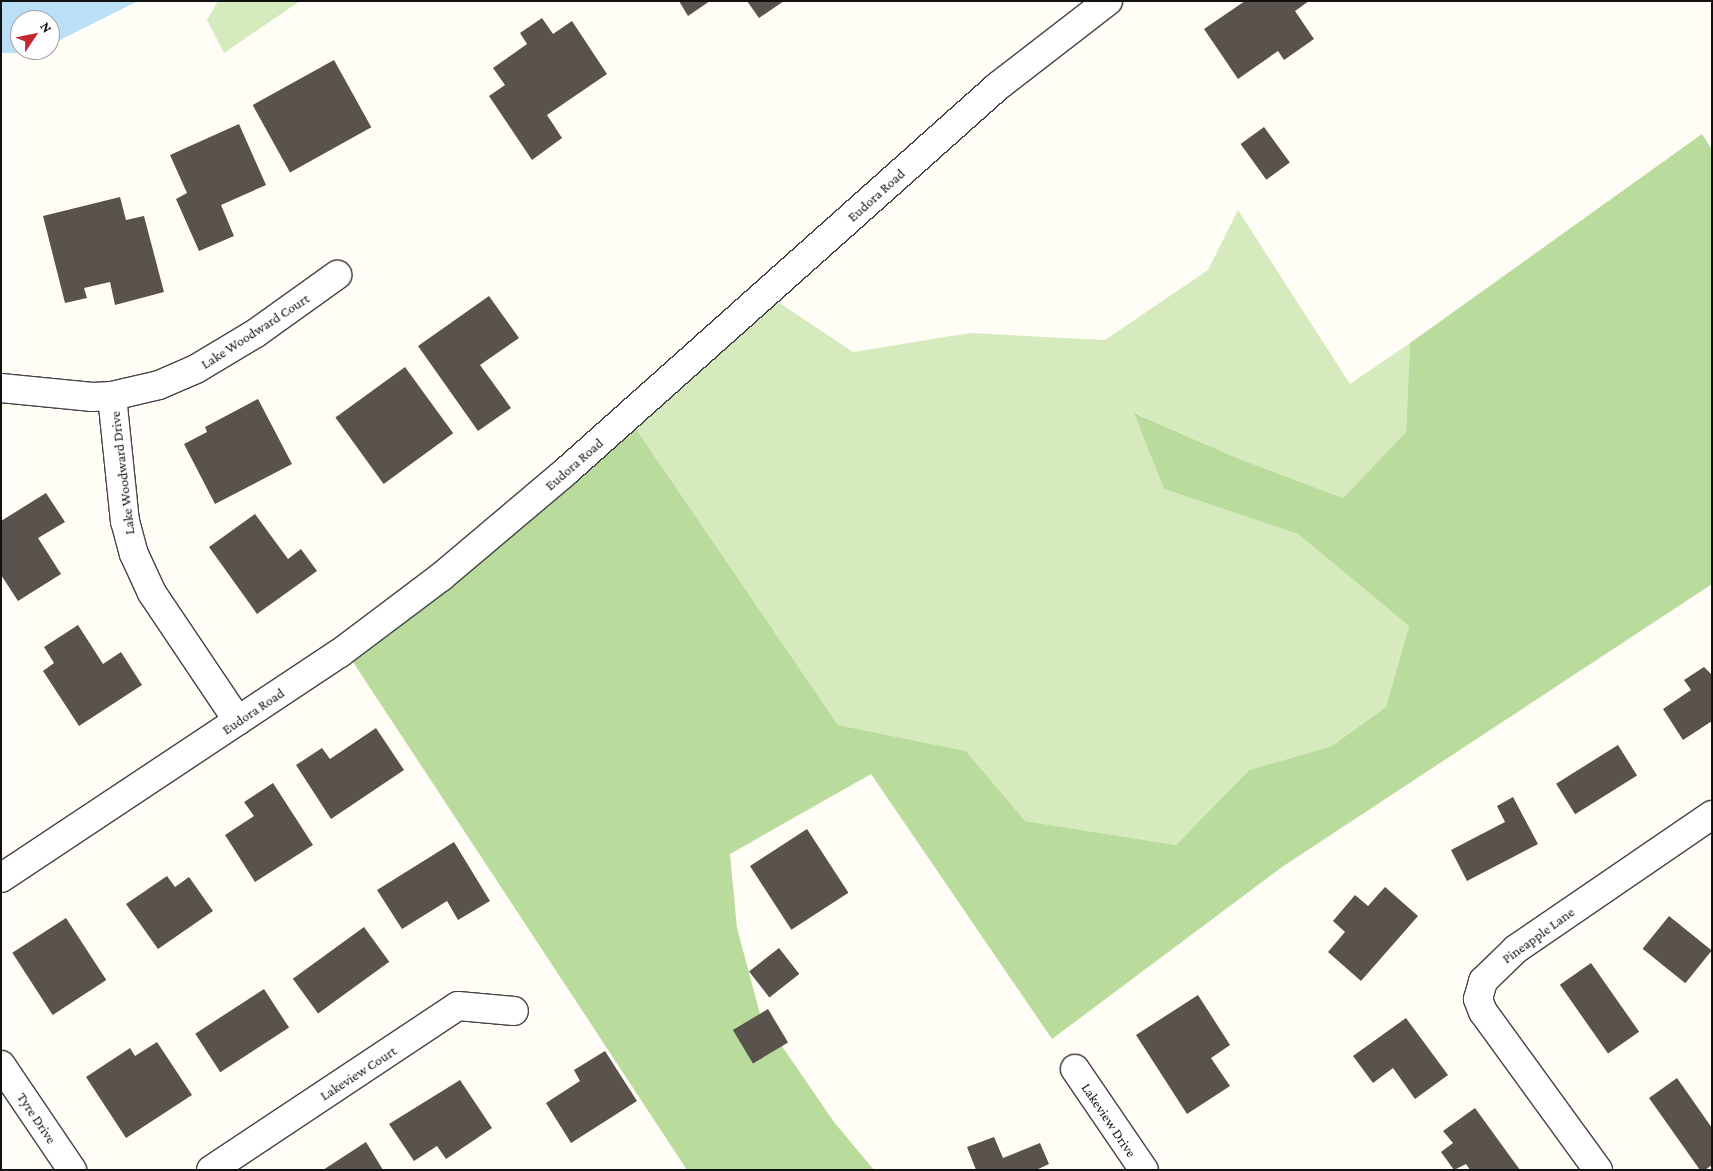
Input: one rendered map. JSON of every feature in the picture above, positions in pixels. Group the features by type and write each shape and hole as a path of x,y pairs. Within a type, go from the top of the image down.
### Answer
{"street":[{"name":"Eudora Road","path":"1,878 340,653 441,577 563,474 998,86 1108,1"},
{"name":"Lake Woodward Court","path":"112,396 159,385 196,370 256,334 337,275"},
{"name":"Lake Woodward Drive","path":"1,388 77,397 112,396 125,521 134,554 152,593 238,721"},
{"name":"Pineapple Lane","path":"1598,1170 1483,1012 1478,999 1483,981 1516,949 1711,818"},
{"name":"Lakeview Court","path":"210,1170 458,1006 514,1011"},
{"name":"Tyre Drive","path":"1,1066 72,1170"},
{"name":"Lakeview Drive","path":"1075,1069 1144,1170"}],"green space":[{"path":"218,1 300,1 224,53 207,20"},
{"path":"1702,134 1712,150 1712,584 1282,867 1052,1039 871,774 730,854 737,928 760,1014 834,1122 874,1170 687,1170 353,662 450,589 636,429 838,725 966,751 1025,821 1176,845 1249,770 1332,746 1386,707 1409,626 1298,534 1164,489 1134,413 1237,458 1343,498 1406,432 1410,343"},
{"path":"1238,210 1350,384 1410,343 1406,432 1343,498 1237,458 1135,413 1164,489 1298,534 1409,626 1386,707 1332,746 1249,770 1176,845 1025,821 966,751 838,725 636,429 778,302 853,352 970,333 1105,340 1208,270"}],"water":[{"path":"1,1 138,1 60,40 60,10 10,10 10,53 1,53"}],"building":[{"path":"679,1 710,1 688,16"},
{"path":"747,1 784,1 759,18"},
{"path":"1245,1 1309,1 1295,11 1314,39 1284,60 1278,51 1238,79 1204,29"},
{"path":"542,18 553,34 572,21 607,74 547,115 562,138 532,160 489,96 505,85 493,68 527,44 520,33"},
{"path":"334,60 371,127 290,172 253,105"},
{"path":"239,124 266,185 221,205 234,236 199,251 176,199 187,193 170,155"},
{"path":"1264,127 1290,163 1266,180 1241,144"},
{"path":"120,197 126,220 144,216 164,292 115,305 110,282 84,288 87,298 65,303 43,216"},
{"path":"489,296 519,338 480,365 511,408 478,431 418,346"},
{"path":"405,367 453,433 384,484 335,418"},
{"path":"258,399 292,464 215,504 184,444 207,432 205,427"},
{"path":"46,493 65,522 38,538 61,574 18,601 1,575 1,521"},
{"path":"255,514 288,559 301,549 317,571 257,614 209,547"},
{"path":"78,625 103,664 121,652 142,685 79,726 43,671 54,663 44,647"},
{"path":"1704,667 1712,675 1712,721 1683,740 1663,709 1691,690 1684,680"},
{"path":"376,728 404,770 331,819 296,765 322,748 330,759"},
{"path":"1618,745 1637,776 1575,814 1556,784"},
{"path":"273,783 313,845 255,882 225,835 254,816 244,802"},
{"path":"1513,797 1538,844 1467,881 1451,850 1505,822 1497,806"},
{"path":"807,829 848,893 791,930 750,866"},
{"path":"454,842 490,901 458,920 447,901 402,929 377,890"},
{"path":"167,876 175,887 189,877 213,911 158,949 126,904"},
{"path":"1385,887 1418,916 1361,981 1328,952 1345,932 1333,921 1355,895 1368,906"},
{"path":"1669,916 1712,951 1685,983 1643,949"},
{"path":"66,918 106,980 53,1015 12,953"},
{"path":"364,927 389,962 318,1014 293,979"},
{"path":"779,948 799,974 769,997 749,971"},
{"path":"1591,963 1639,1032 1608,1054 1560,985"},
{"path":"264,989 289,1028 220,1072 195,1034"},
{"path":"1198,995 1230,1045 1211,1058 1230,1086 1187,1114 1136,1035"},
{"path":"768,1009 788,1042 753,1064 733,1030"},
{"path":"1406,1018 1448,1075 1415,1099 1393,1068 1373,1083 1353,1056"},
{"path":"157,1042 192,1095 126,1138 86,1077 130,1048 135,1056"},
{"path":"605,1051 637,1101 571,1143 546,1103 580,1081 574,1070"},
{"path":"1677,1078 1712,1128 1712,1165 1705,1170 1700,1170 1649,1098"},
{"path":"460,1080 492,1128 446,1159 437,1146 414,1161 389,1124"},
{"path":"1475,1108 1520,1170 1470,1170 1466,1164 1454,1170 1441,1152 1453,1143 1443,1131"},
{"path":"994,1137 1003,1158 1040,1143 1049,1164 1036,1170 976,1170 967,1147"},
{"path":"366,1142 383,1170 323,1170"}]}
